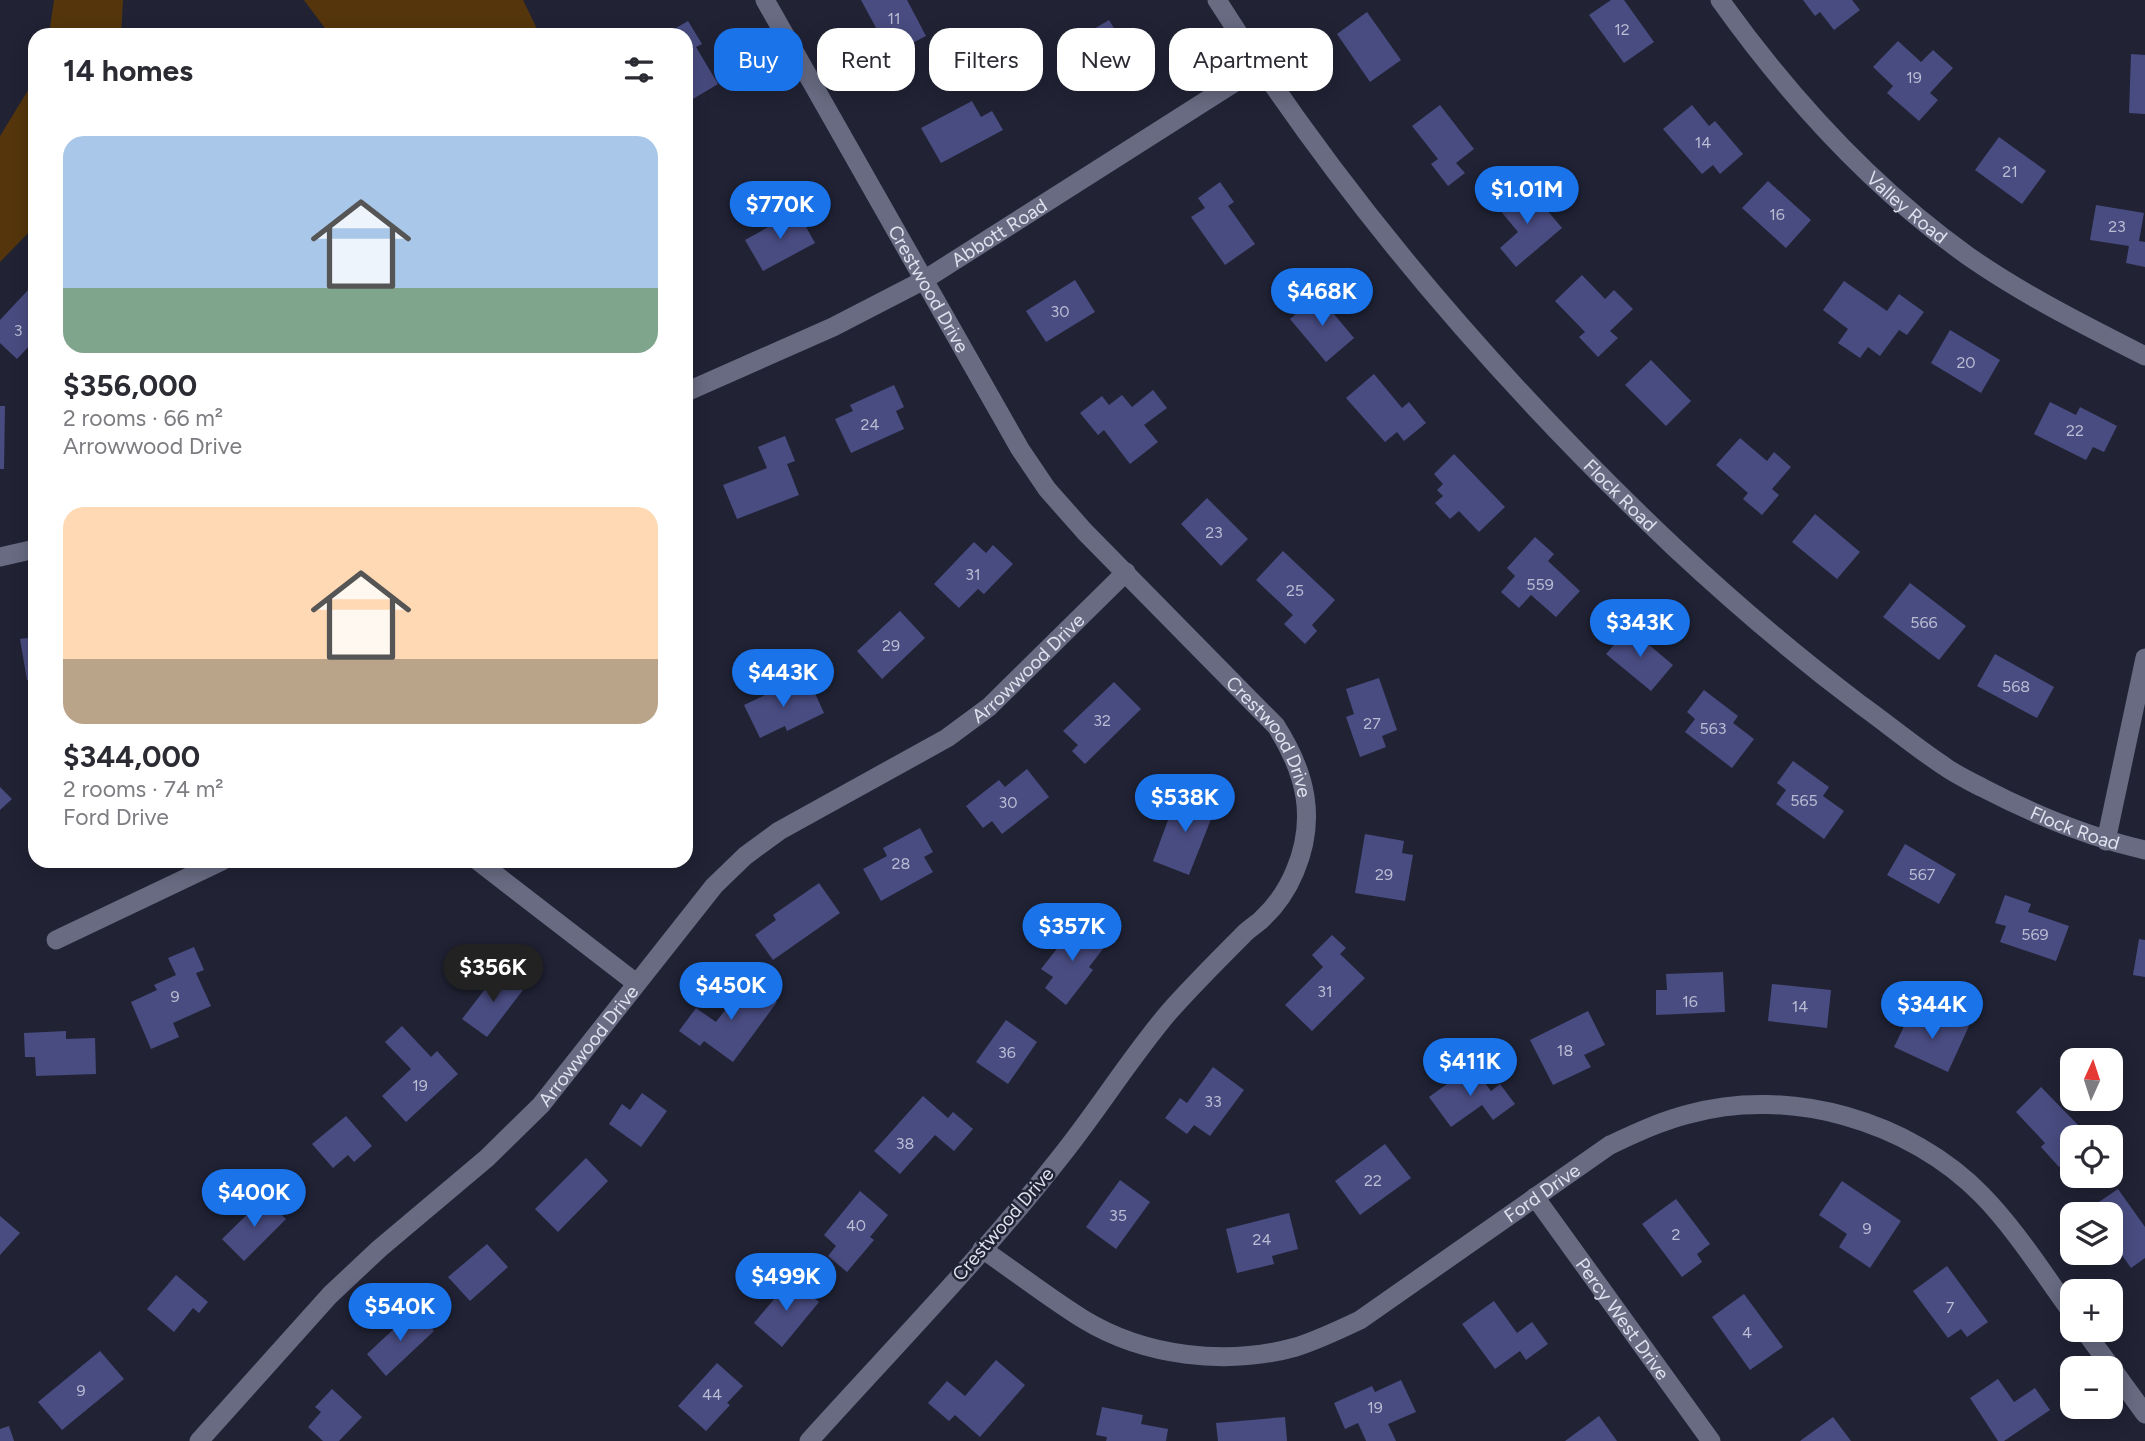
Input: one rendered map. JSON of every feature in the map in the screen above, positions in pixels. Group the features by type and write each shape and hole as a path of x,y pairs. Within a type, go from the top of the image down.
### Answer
{"street":[{"name":"Crestwood Drive","path":"765,0 1020,449 1085,532 1276,726 1292,751 1303,779 1307,812 1304,842 1295,872 1282,896 1170,1012 1122,1072 1059,1159 810,1441"},
{"name":"Flock Road","path":"1217,0 1235,28"},
{"name":"Valley Road","path":"1720,0 1760,57 1804,109 1851,158 1915,215 1969,256 2026,293 2145,356"},
{"name":"Abbott Road","path":"693,389 833,327 924,280 1221,91"},
{"name":"Flock Road","path":"1277,91 1336,172 1440,303 1568,444 1715,586 1804,662 1946,768 2011,802 2106,841 2145,850"},
{"path":"0,557 28,551"},
{"name":"Arrowwood Drive","path":"199,1441 330,1295 379,1249 487,1158 541,1105 714,886 745,856 779,831 947,738 989,707 1126,572"},
{"path":"2106,841 2145,658"},
{"path":"56,940 207,868"},
{"path":"487,868 636,983"},
{"name":"Ford Drive","path":"982,1249 1084,1320 1124,1339 1165,1351 1203,1356 1252,1355 1294,1347 1360,1320 1610,1145 1644,1129 1690,1113 1733,1106 1782,1105 1830,1112 1872,1125 1901,1138 1948,1166 1981,1194 2005,1221 2060,1297"},
{"name":"Percy West Drive","path":"1535,1197 1711,1441"},
{"path":"2093,1342 2145,1414"}],"shaded area":[{"path":"54,0 123,0 121,28 50,28"},
{"path":"304,0 523,0 537,28 325,28"},
{"path":"28,90 28,233 0,262 0,136"}],"building":[{"path":"861,0 907,0 926,36 915,42 915,28 876,28"},
{"path":"1611,0 1624,0 1654,42 1624,63 1589,15"},
{"path":"1803,0 1852,0 1860,10 1834,30 1820,12 1815,16"},
{"path":"1367,12 1401,60 1370,82 1337,34"},
{"path":"1109,20 1114,28 1096,28"},
{"path":"688,21 692,28 676,28"},
{"path":"693,29 702,44 696,47 714,77 714,86 693,99"},
{"path":"1898,41 1921,62 1933,50 1953,68 1930,93 1938,100 1919,121 1887,93 1893,86 1873,67"},
{"path":"2131,54 2145,55 2145,114 2129,113"},
{"path":"972,101 981,117 992,111 1003,130 941,163 921,128"},
{"path":"1440,105 1474,149 1456,163 1465,173 1448,186 1431,164 1438,159 1412,126"},
{"path":"1692,105 1709,126 1715,121 1743,154 1720,174 1713,165 1702,174 1663,129"},
{"path":"1999,137 2046,171 2022,204 1975,170"},
{"path":"1768,181 1811,220 1786,248 1742,208"},
{"path":"1220,182 1234,202 1228,206 1255,244 1225,265 1191,217 1205,208 1198,198"},
{"path":"1526,185 1562,228 1516,267 1500,248 1518,232 1499,209"},
{"path":"2096,205 2144,213 2139,241 2145,242 2145,267 2126,263 2129,246 2090,240"},
{"path":"797,211 815,243 763,271 745,240"},
{"path":"1582,275 1605,299 1614,290 1633,309 1610,331 1618,338 1598,357 1579,337 1585,332 1555,301"},
{"path":"1075,280 1095,312 1046,342 1026,311"},
{"path":"1844,281 1887,311 1899,294 1924,312 1907,335 1899,330 1880,356 1868,347 1860,358 1838,343 1848,329 1823,310"},
{"path":"28,290 28,347 17,359 0,343 0,320"},
{"path":"1318,295 1354,338 1326,362 1290,319"},
{"path":"1950,330 2000,360 1981,393 1931,363"},
{"path":"1651,360 1691,401 1666,426 1625,385"},
{"path":"1374,374 1402,408 1409,402 1426,423 1404,441 1397,432 1385,442 1346,398"},
{"path":"894,385 904,407 896,411 904,429 851,453 835,419 853,411 850,405"},
{"path":"1153,390 1167,408 1144,425 1158,442 1130,464 1104,430 1098,435 1080,413 1102,396 1109,405 1122,395 1132,407"},
{"path":"2050,402 2076,415 2080,407 2117,426 2104,452 2093,447 2086,460 2034,434"},
{"path":"0,406 5,406 4,469 0,469"},
{"path":"785,436 795,461 787,464 799,495 737,519 723,485 767,468 758,447"},
{"path":"1740,438 1767,461 1774,452 1791,467 1772,489 1779,495 1762,515 1743,499 1748,493 1716,465"},
{"path":"1454,454 1505,507 1479,532 1459,511 1450,519 1435,503 1443,496 1437,490 1443,484 1434,474"},
{"path":"1207,498 1248,539 1221,566 1181,524"},
{"path":"1815,514 1860,552 1837,579 1792,542"},
{"path":"1535,537 1554,554 1548,561 1580,591 1556,617 1531,595 1519,608 1501,592 1515,576 1507,568"},
{"path":"974,542 986,553 993,545 1013,564 984,594 978,589 959,608 934,584"},
{"path":"1283,551 1335,600 1312,625 1317,631 1305,644 1284,624 1293,615 1256,580"},
{"path":"1910,583 1966,626 1939,660 1883,617"},
{"path":"900,611 925,638 882,679 857,651"},
{"path":"1629,628 1673,665 1651,691 1606,654"},
{"path":"28,638 28,680 27,680 20,639"},
{"path":"1995,654 2054,687 2037,718 1977,686"},
{"path":"1379,678 1397,730 1382,736 1386,747 1360,757 1346,717 1354,714 1346,689"},
{"path":"796,680 803,694 813,689 824,713 787,731 785,726 760,738 744,705"},
{"path":"1114,682 1141,709 1085,764 1072,751 1078,745 1063,731"},
{"path":"1704,690 1738,716 1733,723 1754,739 1732,768 1685,732 1695,719 1687,712"},
{"path":"1793,761 1829,787 1823,796 1844,811 1824,839 1776,804 1786,790 1777,783"},
{"path":"1027,769 1049,797 1002,834 992,821 983,828 966,806 999,780 1005,787"},
{"path":"0,787 12,799 0,810"},
{"path":"1188,792 1217,804 1189,875 1153,861 1171,812 1179,815"},
{"path":"920,828 933,852 924,857 933,872 881,901 863,869 887,856 883,848"},
{"path":"1365,834 1404,841 1402,853 1413,855 1405,901 1355,893"},
{"path":"1905,844 1956,874 1939,904 1887,875"},
{"path":"819,883 840,913 773,960 755,935 776,920 773,915"},
{"path":"2005,895 2031,904 2028,912 2069,926 2056,961 2000,942 2006,926 1995,923"},
{"path":"1077,923 1106,945 1089,967 1093,970 1066,1005 1045,988 1053,977 1041,969"},
{"path":"1332,935 1346,948 1340,954 1365,978 1312,1031 1285,1005 1323,967 1312,955"},
{"path":"2139,939 2145,940 2145,977 2133,975"},
{"path":"194,947 204,970 196,973 211,1006 173,1023 179,1037 151,1049 131,1002 157,990 154,985 176,975 168,958"},
{"path":"499,971 523,990 487,1037 462,1019"},
{"path":"1723,972 1725,1012 1656,1015 1656,990 1667,990 1666,974"},
{"path":"747,981 777,1002 733,1062 704,1041 700,1046 679,1031 696,1008 716,1022"},
{"path":"1772,984 1831,990 1827,1028 1768,1021"},
{"path":"1588,1011 1605,1045 1584,1055 1591,1067 1553,1085 1530,1040"},
{"path":"1910,1014 1940,1028 1946,1015 1969,1026 1948,1072 1894,1047"},
{"path":"1006,1020 1037,1042 1008,1084 976,1062"},
{"path":"402,1026 431,1057 437,1051 458,1074 406,1122 382,1096 411,1069 385,1042"},
{"path":"66,1031 66,1039 95,1038 96,1074 36,1076 35,1057 25,1057 24,1033"},
{"path":"1472,1066 1491,1091 1500,1084 1515,1104 1493,1120 1482,1105 1451,1127 1429,1097"},
{"path":"1213,1067 1244,1090 1210,1136 1194,1125 1187,1134 1165,1118 1180,1098 1187,1103"},
{"path":"2041,1087 2060,1106 2060,1111 2064,1111 2078,1125 2060,1125 2059,1167 2041,1147 2045,1143 2016,1112"},
{"path":"642,1093 667,1111 641,1147 609,1124 622,1104 630,1110"},
{"path":"923,1096 948,1118 953,1112 973,1129 954,1151 935,1135 900,1174 874,1151"},
{"path":"346,1116 372,1146 354,1162 348,1155 333,1168 312,1144"},
{"path":"1385,1144 1411,1178 1360,1215 1335,1181"},
{"path":"586,1158 608,1181 558,1232 535,1209"},
{"path":"1120,1180 1150,1202 1116,1249 1086,1227"},
{"path":"1842,1181 1901,1221 1870,1268 1839,1247 1847,1234 1819,1215"},
{"path":"2118,1189 2145,1227 2145,1258 2131,1268 2123,1257 2123,1202 2099,1202"},
{"path":"860,1191 888,1215 870,1237 874,1240 847,1272 828,1256 836,1246 824,1235"},
{"path":"264,1198 286,1219 244,1261 222,1239"},
{"path":"1676,1199 1710,1244 1697,1254 1702,1262 1682,1277 1642,1224"},
{"path":"1289,1213 1298,1249 1272,1256 1274,1264 1237,1273 1226,1229"},
{"path":"0,1216 20,1233 0,1255"},
{"path":"487,1244 508,1267 470,1301 448,1277"},
{"path":"1947,1266 1988,1322 1967,1337 1961,1329 1948,1338 1913,1291"},
{"path":"176,1275 208,1302 199,1313 193,1308 174,1332 147,1309"},
{"path":"791,1279 819,1302 782,1347 754,1323"},
{"path":"1744,1294 1783,1347 1750,1370 1712,1317"},
{"path":"1494,1301 1517,1333 1532,1322 1548,1344 1526,1360 1520,1351 1495,1369 1462,1324"},
{"path":"414,1310 434,1331 386,1376 367,1354"},
{"path":"100,1351 124,1379 62,1430 38,1402"},
{"path":"996,1360 1025,1385 980,1437 955,1415 949,1421 928,1403 947,1381 965,1396"},
{"path":"717,1363 743,1386 706,1431 678,1406"},
{"path":"1998,1379 2014,1402 2035,1388 2050,1410 2004,1441 1998,1441 1970,1398"},
{"path":"1401,1380 1416,1412 1388,1424 1396,1441 1366,1441 1358,1423 1345,1429 1334,1403 1372,1386 1375,1392"},
{"path":"332,1389 362,1417 339,1441 323,1441 308,1427 321,1412 315,1407"},
{"path":"1102,1407 1143,1415 1141,1424 1168,1429 1166,1441 1106,1441 1107,1437 1096,1435"},
{"path":"1599,1416 1617,1441 1565,1441"},
{"path":"1285,1417 1287,1441 1218,1441 1216,1423"},
{"path":"1833,1417 1851,1441 1800,1441"},
{"path":"9,1426 14,1441 0,1441 0,1429"}]}
